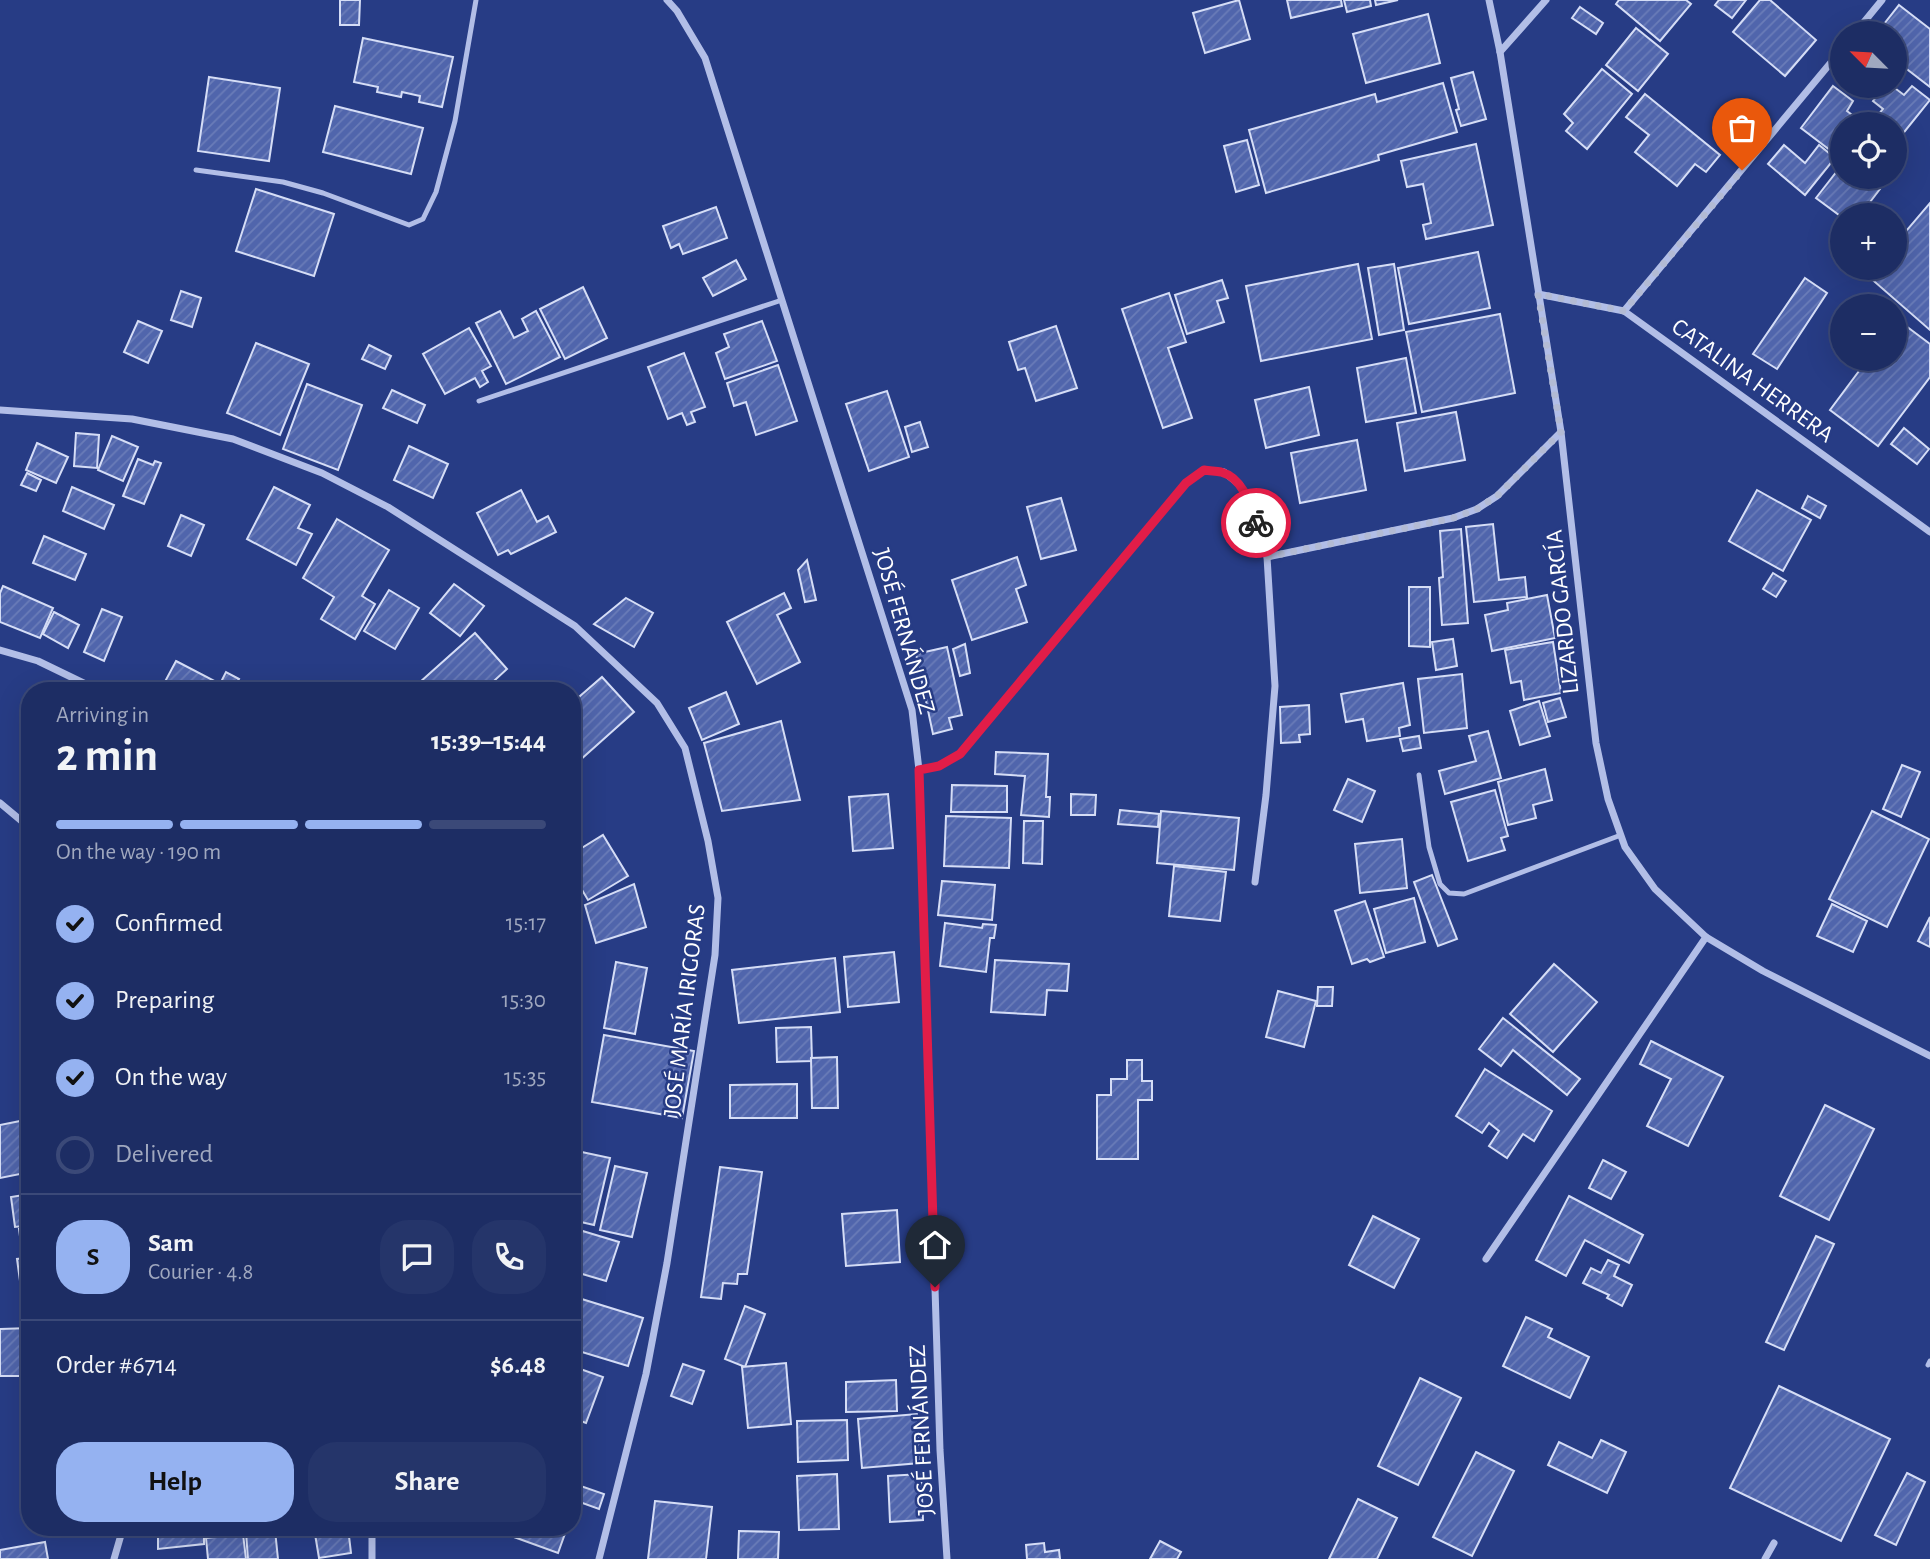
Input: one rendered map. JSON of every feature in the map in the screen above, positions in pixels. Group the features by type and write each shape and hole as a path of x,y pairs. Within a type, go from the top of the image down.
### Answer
{"street":[{"name":"JOSÉ FERNÁNDEZ","path":"667,0 677,11 705,58 912,710 919,770 939,1436 947,1559"},
{"name":"LIZARDO GARCÍA","path":"1489,0 1500,52 1561,432 1596,743 1608,799 1625,847 1654,889 1706,937 1763,971 1930,1056"},
{"path":"1500,52 1546,0"},
{"path":"1865,21 1882,0"},
{"path":"1624,311 1830,64"},
{"name":"CATALINA HERRERA","path":"1538,294 1624,311 1930,532"},
{"name":"JOSÉ MARÍA IRIGORAS","path":"0,410 132,419 158,424 233,439 322,473 388,507 575,626 657,703 685,748 719,898 715,956 658,1312 646,1374 599,1559"},
{"path":"1267,557 1453,518 1477,509 1497,496 1561,432"},
{"path":"919,770 939,766 960,754 1186,483 1204,470 1224,472 1240,485 1250,505 1267,557 1275,686 1266,795 1255,882"},
{"path":"0,650 38,661 81,682"},
{"path":"0,803 21,820"},
{"path":"1486,1259 1706,937"},
{"path":"114,1559 121,1536"},
{"path":"372,1536 372,1559"},
{"path":"1765,1559 1774,1543"}],"lane":[{"path":"197,170 283,182 323,193 410,225 423,219 436,192 454,121 476,0"},
{"path":"478,401 782,300"},
{"path":"1419,775 1429,847 1440,884 1449,893 1464,894 1621,835"}],"building":[{"path":"340,0 360,0 359,25 340,25"},
{"path":"1239,0 1250,39 1205,53 1193,13"},
{"path":"1287,0 1341,0 1342,6 1291,18"},
{"path":"1344,0 1370,0 1371,6 1347,12"},
{"path":"1375,0 1398,0 1376,5"},
{"path":"1619,0 1686,0 1691,4 1660,41 1616,4"},
{"path":"1719,0 1746,0 1732,18 1715,5"},
{"path":"1760,0 1770,0 1816,40 1785,76 1733,32"},
{"path":"1899,5 1930,29 1930,87 1908,70 1908,21 1886,21"},
{"path":"1580,7 1603,23 1596,34 1572,18"},
{"path":"1428,14 1440,63 1366,83 1353,34"},
{"path":"1636,28 1668,54 1638,91 1606,65"},
{"path":"363,38 453,57 442,107 419,102 420,96 402,92 401,97 377,92 378,87 354,82"},
{"path":"1602,69 1632,94 1587,149 1566,131 1573,123 1564,114"},
{"path":"1473,72 1486,119 1461,126 1451,78"},
{"path":"209,77 280,88 269,161 198,151"},
{"path":"1443,83 1457,132 1378,155 1379,160 1266,193 1249,130 1375,94 1377,102"},
{"path":"1912,86 1930,100 1907,129 1907,112 1880,112 1883,109 1873,101 1875,98 1908,98 1908,90"},
{"path":"1830,90 1830,98 1849,98 1853,101 1848,112 1830,112 1830,150 1801,128"},
{"path":"1645,94 1720,155 1706,172 1695,164 1677,186 1635,152 1649,135 1626,117"},
{"path":"335,106 423,128 411,174 323,152"},
{"path":"1247,140 1259,185 1236,192 1224,146"},
{"path":"1476,144 1493,225 1426,239 1423,225 1431,223 1423,184 1407,187 1401,161"},
{"path":"1784,145 1805,163 1819,145 1830,154 1830,164 1805,195 1768,164"},
{"path":"1830,180 1830,189 1880,189 1869,203 1830,203 1830,208 1816,198"},
{"path":"256,189 334,214 314,276 236,251"},
{"path":"1930,203 1930,330 1907,310 1907,294 1889,294 1873,280 1907,280 1907,230"},
{"path":"716,207 727,238 683,254 679,244 671,248 663,226"},
{"path":"1478,252 1490,308 1409,324 1398,268"},
{"path":"736,260 746,279 713,296 703,278"},
{"path":"1358,264 1372,339 1261,361 1246,286"},
{"path":"1394,264 1404,330 1379,335 1368,268"},
{"path":"1805,278 1827,293 1777,369 1753,354"},
{"path":"1222,280 1228,298 1217,301 1224,322 1187,334 1175,295"},
{"path":"583,287 607,338 565,359 540,309"},
{"path":"181,291 201,298 192,327 171,320"},
{"path":"1169,293 1186,342 1168,348 1192,418 1163,428 1122,309"},
{"path":"500,311 514,338 528,331 522,319 536,311 560,357 506,384 476,323"},
{"path":"1500,314 1515,393 1422,412 1406,332"},
{"path":"138,321 162,331 148,363 124,352"},
{"path":"762,321 777,361 725,379 716,353 729,347 724,334"},
{"path":"1056,326 1077,388 1036,401 1025,368 1018,370 1009,342"},
{"path":"1907,327 1930,344 1930,377 1878,446 1830,410 1859,371 1907,371"},
{"path":"469,328 491,366 482,371 488,382 480,387 475,378 445,394 423,354"},
{"path":"256,343 309,364 280,435 227,413"},
{"path":"369,345 391,356 385,369 362,359"},
{"path":"684,353 705,407 691,412 695,422 687,425 682,413 668,419 648,367"},
{"path":"1406,358 1416,413 1366,422 1357,368"},
{"path":"778,365 797,421 756,435 746,402 734,406 727,383"},
{"path":"307,384 362,405 338,470 283,449"},
{"path":"1309,387 1319,435 1266,448 1255,400"},
{"path":"392,390 425,405 417,423 383,408"},
{"path":"887,391 909,457 869,471 846,404"},
{"path":"1456,412 1465,460 1405,471 1397,423"},
{"path":"920,422 928,447 912,452 905,427"},
{"path":"1904,428 1929,449 1917,464 1891,444"},
{"path":"76,433 99,435 97,468 74,466"},
{"path":"112,436 138,447 123,481 98,470"},
{"path":"1357,440 1366,490 1300,503 1291,453"},
{"path":"37,443 68,457 56,483 26,470"},
{"path":"409,446 448,464 433,498 394,480"},
{"path":"138,459 153,465 155,461 161,463 144,504 123,496"},
{"path":"27,473 41,480 36,491 21,485"},
{"path":"72,487 114,505 104,529 63,511"},
{"path":"274,487 310,505 298,528 312,534 296,565 247,539"},
{"path":"521,490 537,522 548,516 556,532 511,554 508,550 498,555 477,513"},
{"path":"1757,490 1811,520 1783,571 1729,541"},
{"path":"1808,496 1826,506 1820,518 1802,508"},
{"path":"1061,498 1076,550 1041,559 1027,507"},
{"path":"181,515 204,525 191,556 168,546"},
{"path":"337,519 389,550 362,596 375,604 355,639 321,619 334,597 303,578"},
{"path":"1493,524 1499,580 1525,577 1527,597 1474,602 1466,527"},
{"path":"1461,529 1468,623 1442,625 1440,531"},
{"path":"44,536 86,554 75,580 33,563"},
{"path":"1017,557 1026,585 1016,589 1027,622 972,640 952,580"},
{"path":"807,560 816,600 805,602 798,570"},
{"path":"1773,573 1786,581 1776,597 1763,589"},
{"path":"454,584 484,606 460,636 430,613"},
{"path":"3,586 53,608 40,638 0,622 0,593"},
{"path":"1409,587 1430,587 1430,647 1409,646"},
{"path":"389,590 419,608 395,649 364,631"},
{"path":"784,593 791,608 777,615 800,662 757,684 727,622"},
{"path":"1547,595 1555,638 1492,651 1485,615 1508,610 1507,603"},
{"path":"626,598 653,613 634,647 594,624"},
{"path":"102,609 122,617 104,661 84,652"},
{"path":"54,612 79,625 68,648 43,634"},
{"path":"475,633 507,669 493,682 420,682"},
{"path":"1453,639 1457,666 1436,670 1432,642"},
{"path":"1553,642 1561,693 1524,700 1521,681 1511,683 1505,650"},
{"path":"965,644 970,673 960,676 953,649"},
{"path":"947,647 962,715 949,718 952,729 933,734 916,654"},
{"path":"176,661 216,682 165,682"},
{"path":"226,672 239,679 237,682 221,682"},
{"path":"1462,674 1467,728 1424,733 1418,679"},
{"path":"602,677 634,712 581,759 581,695"},
{"path":"1403,683 1410,725 1399,728 1400,736 1367,741 1363,719 1346,722 1341,694"},
{"path":"726,692 739,724 702,740 689,708"},
{"path":"1560,698 1566,717 1548,722 1543,703"},
{"path":"1539,701 1550,736 1520,745 1510,711"},
{"path":"1309,705 1310,734 1299,735 1300,742 1281,743 1280,707"},
{"path":"781,721 800,800 722,811 704,743"},
{"path":"1488,731 1501,778 1445,794 1439,771 1476,761 1469,736"},
{"path":"1419,736 1421,748 1403,751 1400,739"},
{"path":"996,752 1048,754 1046,797 1050,797 1049,817 1021,815 1025,776 995,774"},
{"path":"1902,765 1920,772 1901,817 1883,809"},
{"path":"1545,769 1552,800 1533,805 1536,818 1508,825 1498,782"},
{"path":"1348,779 1375,791 1362,822 1334,810"},
{"path":"952,785 1007,786 1007,812 951,812"},
{"path":"1495,790 1508,836 1501,838 1505,850 1468,861 1451,802"},
{"path":"888,794 893,848 853,851 849,797"},
{"path":"1071,794 1096,795 1095,815 1071,815"},
{"path":"1120,810 1159,814 1158,827 1118,824"},
{"path":"1161,811 1239,818 1234,870 1157,863"},
{"path":"1872,811 1929,839 1887,927 1829,899"},
{"path":"946,816 1011,818 1009,868 944,866"},
{"path":"1024,821 1043,821 1042,864 1023,863"},
{"path":"603,835 628,876 588,900 581,888 581,848"},
{"path":"1402,839 1407,888 1360,893 1355,844"},
{"path":"1174,866 1226,872 1220,921 1169,916"},
{"path":"1432,875 1457,939 1438,946 1414,882"},
{"path":"942,881 995,885 992,920 938,915"},
{"path":"634,884 646,927 596,943 585,905"},
{"path":"1414,898 1425,942 1386,953 1374,909"},
{"path":"1365,901 1384,957 1352,964 1335,911"},
{"path":"1832,904 1867,921 1853,952 1817,936"},
{"path":"1930,917 1930,947 1918,941"},
{"path":"945,923 982,928 983,924 996,925 994,938 990,938 986,972 940,966"},
{"path":"894,952 899,1002 848,1007 844,957"},
{"path":"835,958 840,1012 739,1023 732,970"},
{"path":"995,960 1069,964 1067,991 1047,990 1045,1015 991,1012"},
{"path":"616,962 647,968 635,1034 604,1028"},
{"path":"1554,964 1597,1002 1553,1052 1510,1014"},
{"path":"1318,987 1333,987 1332,1006 1317,1006"},
{"path":"1278,991 1316,1001 1304,1047 1266,1037"},
{"path":"1503,1018 1580,1079 1567,1095 1513,1050 1501,1066 1479,1049"},
{"path":"811,1027 812,1061 777,1062 776,1028"},
{"path":"604,1035 694,1051 682,1118 592,1102"},
{"path":"1651,1041 1723,1077 1688,1146 1647,1126 1671,1079 1640,1064"},
{"path":"837,1057 838,1108 812,1108 811,1058"},
{"path":"1127,1060 1142,1060 1142,1081 1152,1081 1152,1100 1138,1100 1138,1159 1097,1159 1097,1095 1111,1095 1111,1079 1127,1079"},
{"path":"1485,1069 1552,1111 1534,1141 1523,1134 1507,1158 1489,1146 1499,1131 1489,1123 1482,1133 1456,1116"},
{"path":"797,1084 797,1118 730,1118 730,1085"},
{"path":"1825,1105 1874,1129 1829,1220 1780,1196"},
{"path":"21,1121 21,1174 0,1178 0,1125"},
{"path":"581,1152 610,1158 594,1225 581,1222"},
{"path":"1603,1160 1626,1172 1611,1199 1589,1188"},
{"path":"615,1166 647,1173 632,1237 600,1230"},
{"path":"720,1167 762,1172 747,1274 738,1274 737,1284 723,1283 721,1299 701,1297"},
{"path":"21,1195 21,1226 15,1227 11,1197"},
{"path":"1569,1196 1643,1235 1629,1263 1585,1240 1566,1276 1536,1260"},
{"path":"897,1210 900,1262 846,1266 842,1214"},
{"path":"1373,1216 1419,1239 1394,1288 1349,1265"},
{"path":"581,1231 619,1242 606,1281 581,1274"},
{"path":"1816,1236 1834,1244 1784,1350 1766,1342"},
{"path":"17,1259 21,1259 21,1281 20,1281"},
{"path":"1608,1260 1619,1265 1614,1276 1632,1285 1622,1306 1607,1298 1609,1295 1583,1283 1591,1268 1601,1273"},
{"path":"581,1299 643,1318 628,1366 581,1352"},
{"path":"745,1306 765,1314 745,1367 725,1359"},
{"path":"1526,1317 1552,1329 1548,1337 1589,1357 1570,1398 1503,1366"},
{"path":"21,1328 21,1376 0,1376 0,1329"},
{"path":"786,1363 791,1424 748,1428 742,1367"},
{"path":"683,1364 704,1371 692,1404 671,1396"},
{"path":"581,1369 603,1377 586,1423 581,1421"},
{"path":"1420,1378 1461,1398 1418,1485 1378,1466"},
{"path":"896,1380 897,1411 846,1412 846,1382"},
{"path":"1779,1386 1890,1439 1841,1541 1730,1488"},
{"path":"917,1414 920,1463 862,1468 858,1419"},
{"path":"847,1420 848,1460 798,1462 797,1421"},
{"path":"1601,1440 1626,1452 1607,1493 1548,1465 1559,1442 1592,1458"},
{"path":"1476,1452 1514,1471 1472,1556 1433,1537"},
{"path":"1907,1473 1925,1482 1896,1545 1875,1535"},
{"path":"837,1474 839,1529 799,1530 797,1476"},
{"path":"921,1474 923,1520 890,1522 888,1476"},
{"path":"581,1486 604,1494 599,1509 581,1502"},
{"path":"1358,1499 1397,1518 1377,1559 1329,1559"},
{"path":"655,1501 712,1507 706,1559 648,1559"},
{"path":"739,1531 779,1532 778,1559 738,1559"},
{"path":"158,1536 204,1536 204,1544 158,1549"},
{"path":"243,1536 246,1559 208,1559 206,1538"},
{"path":"246,1536 276,1536 278,1559 248,1559"},
{"path":"315,1536 349,1536 351,1553 319,1558"},
{"path":"511,1536 564,1536 558,1553"},
{"path":"1160,1541 1181,1552 1177,1559 1150,1559"},
{"path":"45,1542 48,1559 0,1559 0,1550"},
{"path":"1044,1543 1045,1552 1059,1550 1060,1559 1027,1559 1026,1545"}],"way so far":[{"path":"1256,523 1267,557 1453,518 1477,509 1497,496 1561,432 1538,294 1624,311 1742,170"}],"route":[{"path":"935,1287 919,770 939,766 960,754 1186,483 1204,470 1224,472 1240,485 1256,523"}]}
